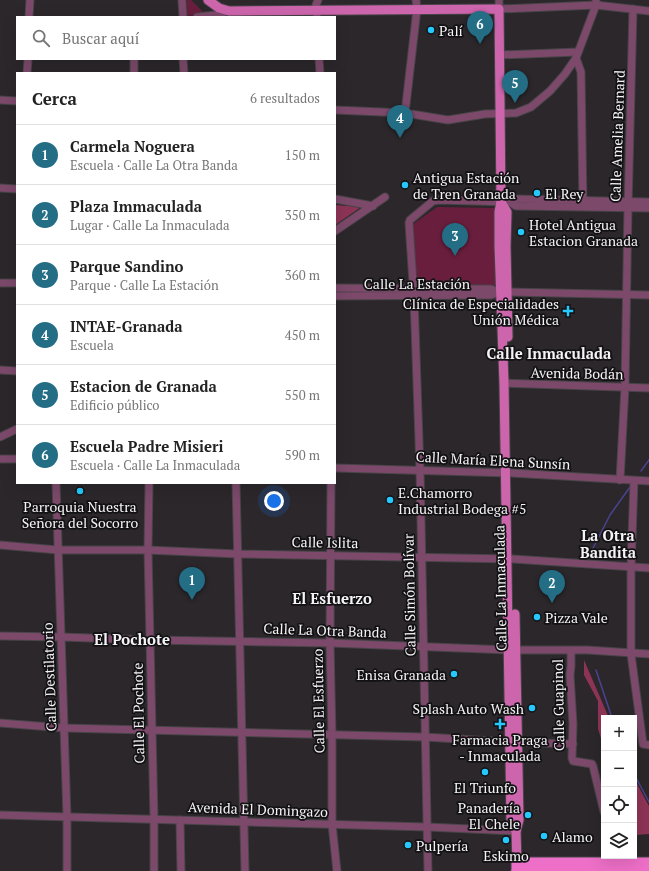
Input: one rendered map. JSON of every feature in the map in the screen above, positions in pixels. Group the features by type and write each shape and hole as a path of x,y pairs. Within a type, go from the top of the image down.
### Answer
{"highway":[{"path":"590,866 612,859 642,867"},
{"path":"517,868 590,866 642,867"}],"main road":[{"path":"208,0 219,8 229,12 418,3 499,4"},
{"name":"Calle La Inmaculada","path":"499,4 501,114 506,202 499,212 503,246 502,292 507,384 514,742 511,820 516,831 517,868"}],"street":[{"path":"29,16 30,0"},
{"path":"182,0 183,16"},
{"path":"336,110 405,113 448,120 485,114 516,113 531,107 550,91 565,74 577,55 596,2"},
{"path":"499,4 596,2 649,11"},
{"path":"405,113 418,3"},
{"name":"Calle Amelia Bernard","path":"620,480 627,294 633,9"},
{"path":"206,16 229,12"},
{"path":"499,55 577,55"},
{"path":"577,55 581,72 583,203"},
{"path":"27,72 28,60"},
{"path":"134,60 134,72"},
{"path":"183,60 184,72"},
{"path":"319,60 320,72"},
{"path":"0,100 16,101"},
{"path":"0,188 16,189"},
{"path":"336,231 385,197"},
{"path":"336,199 373,206"},
{"path":"506,202 515,199 545,203 628,205 649,208"},
{"name":"Calle Simón Bolívar","path":"428,871 428,827 424,737 420,470 414,297 409,223 410,220 435,201 506,202"},
{"path":"628,205 649,202"},
{"path":"0,283 16,283"},
{"name":"Calle La Estación","path":"336,288 491,289 502,292 649,295"},
{"path":"368,288 369,296"},
{"name":"Calle La Estación","path":"336,296 414,297 491,295 502,292"},
{"path":"0,370 16,371"},
{"name":"Avenida Bodán","path":"507,384 649,388"},
{"path":"0,437 16,429"},
{"path":"0,459 16,459"},
{"name":"Calle María Elena Sunsín","path":"336,468 508,473 649,481"},
{"path":"634,481 631,567 631,654 646,744"},
{"name":"Calle Destilatorio","path":"56,484 67,817 67,871"},
{"name":"Calle El Pochote","path":"149,484 148,550 154,871"},
{"path":"236,484 241,641 245,871"},
{"name":"Calle El Esfuerzo","path":"331,484 330,642 332,824 337,871"},
{"name":"Calle Islita","path":"0,545 58,550 148,550 238,554 510,559 649,568"},
{"name":"Calle La Otra Banda","path":"0,636 150,640 330,642 512,650 587,650 649,654"},
{"name":"Calle Guapinol","path":"571,651 570,675 573,761 592,764 601,799"},
{"path":"0,723 64,728 424,737 573,744"},
{"name":"Avenida El Domingazo","path":"0,815 332,824 516,831"},
{"path":"180,820 181,871"}],"shaded area":[{"path":"187,0 191,0 205,14 186,16"},
{"path":"336,205 361,207 336,224"},
{"path":"437,207 495,208 498,287 416,288 412,225"},
{"path":"584,660 608,715 601,715 601,738 598,729 598,701 584,675"},
{"path":"637,784 649,806 649,834 637,835"}],"waterway":[{"path":"641,471 649,460"},
{"path":"589,556 610,515 630,487"},
{"path":"596,670 611,715"},
{"path":"637,780 649,802"}],"place":[{"name":"Palí","path":"431,30"},
{"name":"Escuela Padre Misieri","path":"480,44"},
{"name":"Estacion de Granada","path":"515,103"},
{"name":"INTAE-Granada","path":"400,138"},
{"name":"Antigua Estación de Tren Granada","path":"405,185"},
{"name":"El Rey","path":"537,193"},
{"name":"Hotel Antigua Estacion Granada","path":"521,232"},
{"name":"Parque Sandino","path":"455,256"},
{"name":"Clínica de Especialidades Unión Médica","path":"568,311"},
{"name":"Parroquia Nuestra Señora del Socorro","path":"80,491"},
{"name":"E.Chamorro Industrial Bodega #5","path":"390,500"},
{"name":"Carmela Noguera","path":"192,600"},
{"name":"Plaza Immaculada","path":"552,603"},
{"name":"Pizza Vale","path":"537,617"},
{"name":"Enisa Granada","path":"454,674"},
{"name":"Splash Auto Wash","path":"532,708"},
{"name":"Farmacia Praga - Inmaculada","path":"500,724"},
{"name":"El Triunfo","path":"485,772"},
{"name":"Panadería El Chele","path":"528,815"},
{"name":"Alamo","path":"544,836"},
{"name":"Eskimo","path":"506,840"},
{"name":"Pulpería","path":"408,845"}],"district":[{"name":"Calle Inmaculada","path":"549,353"},
{"name":"La Otra Bandita","path":"608,544"},
{"name":"El Esfuerzo","path":"332,598"},
{"name":"El Pochote","path":"132,639"}]}
